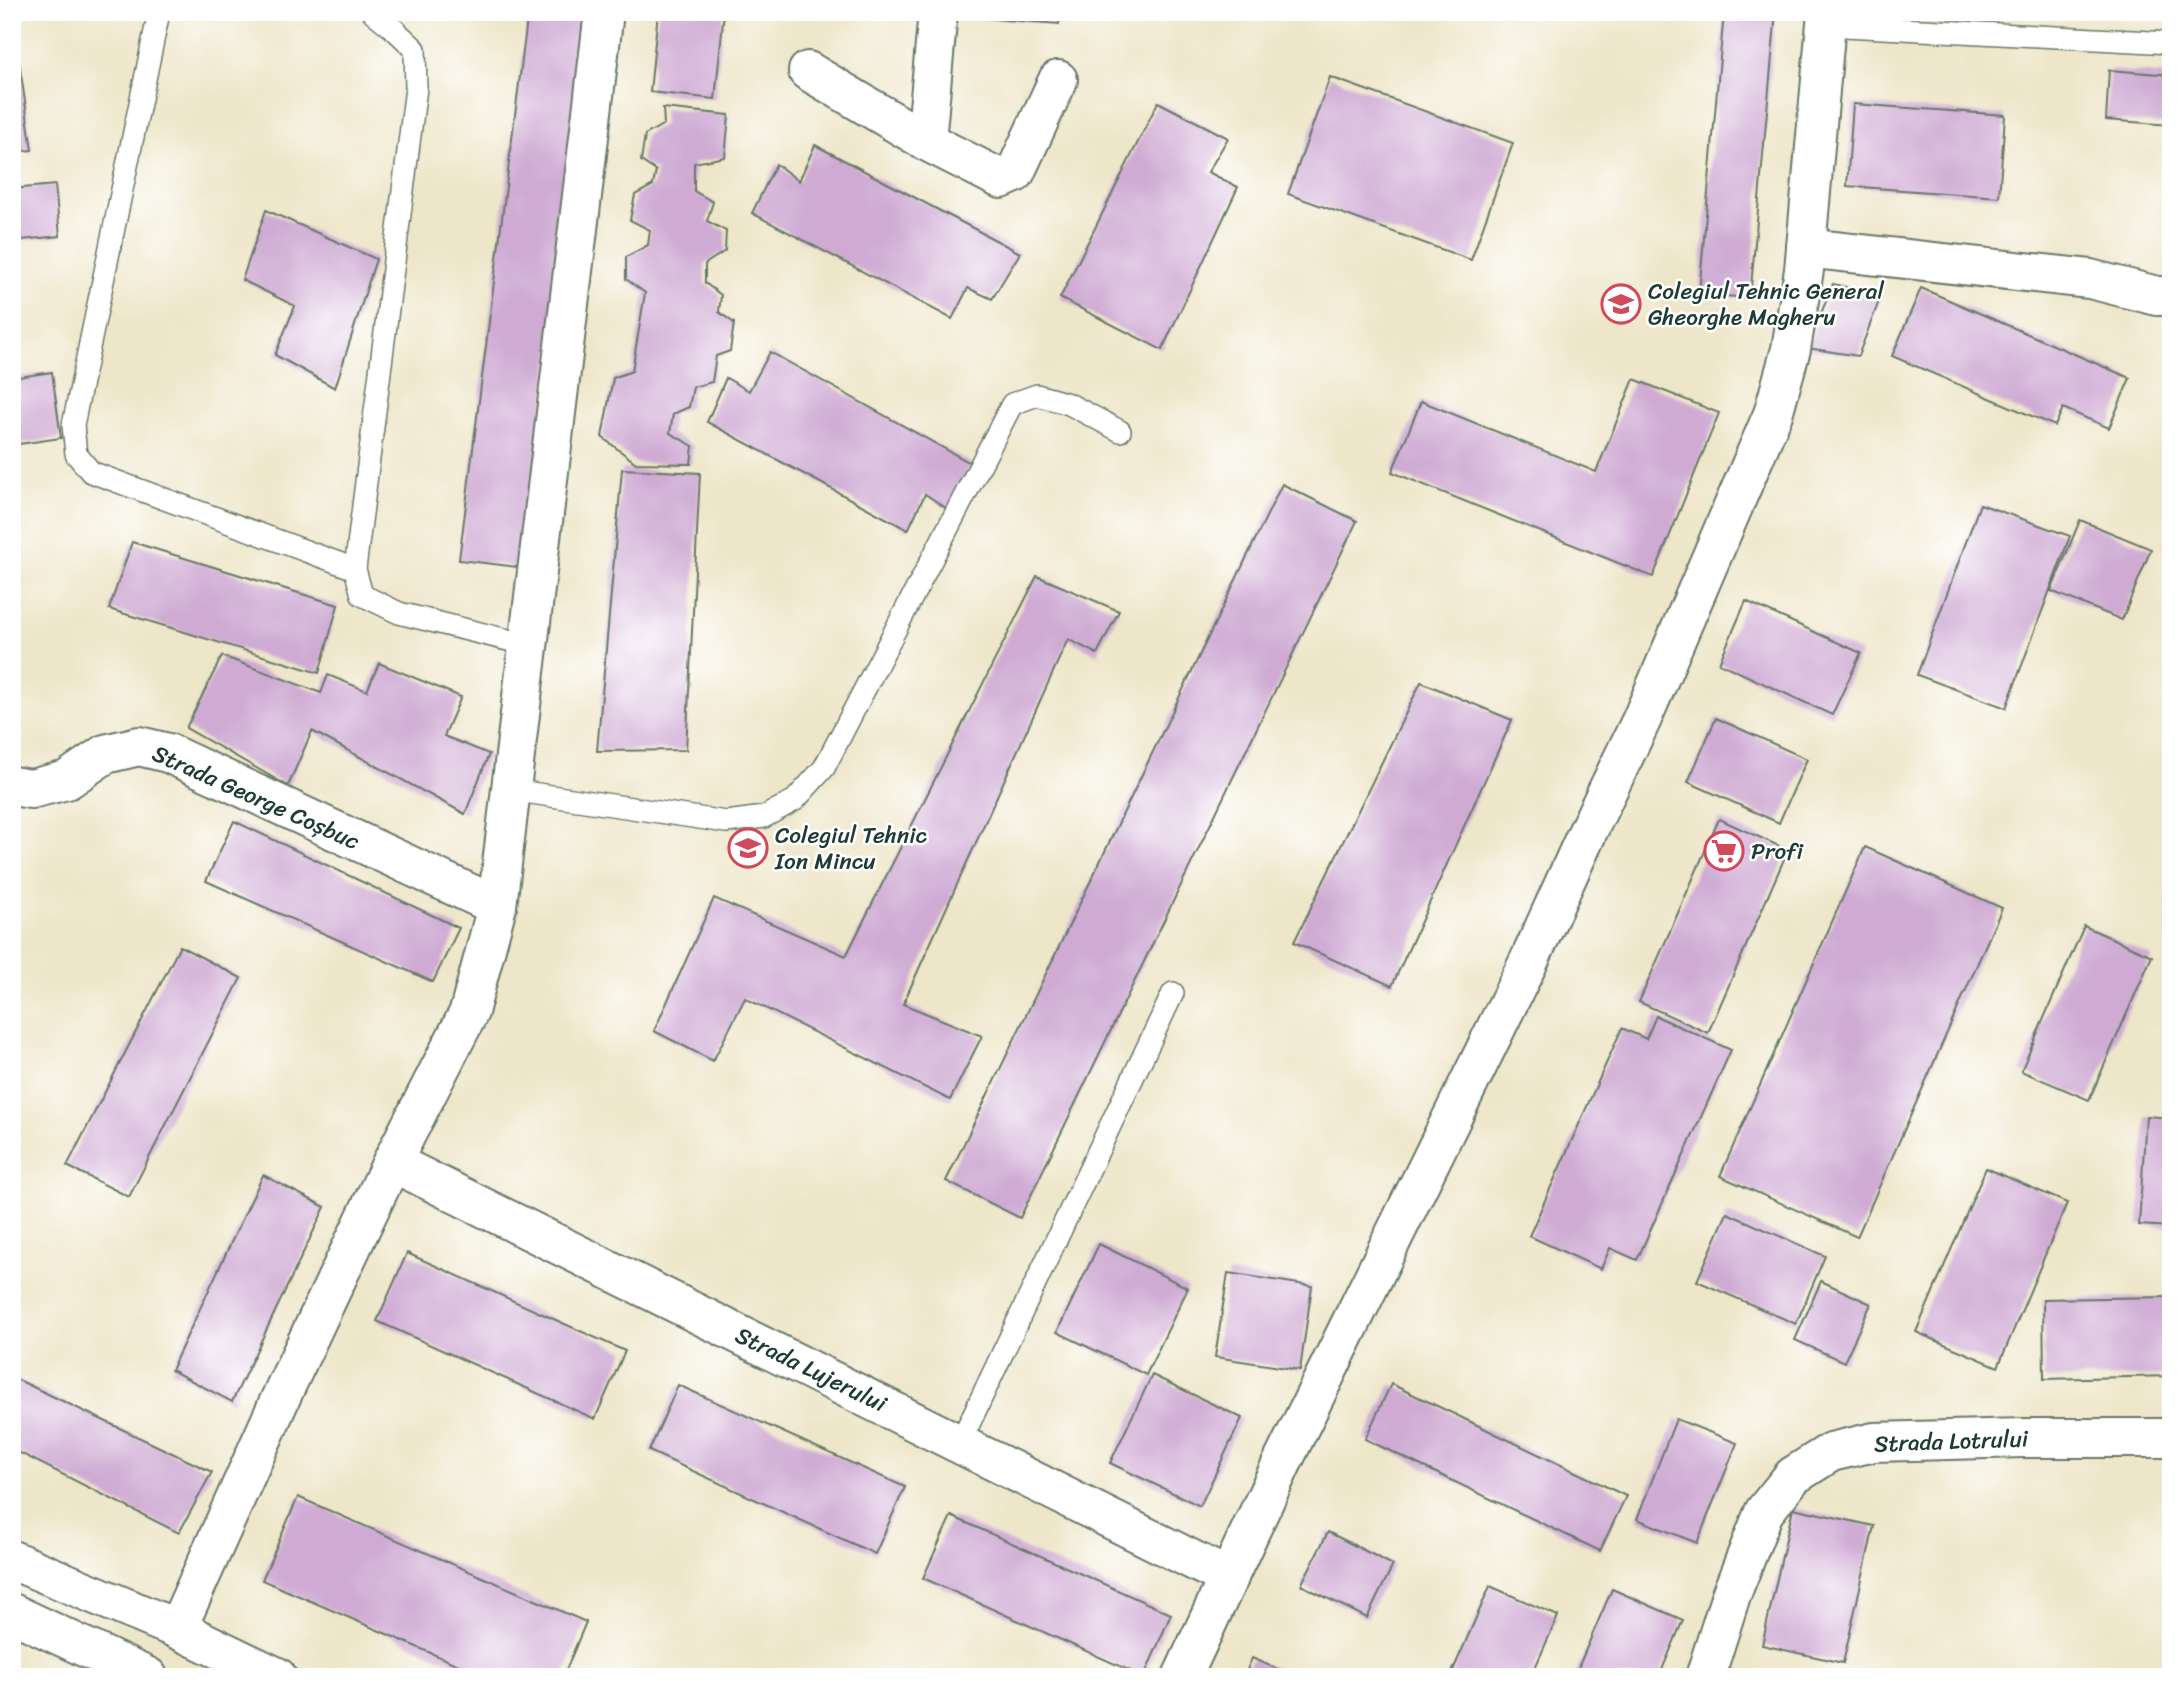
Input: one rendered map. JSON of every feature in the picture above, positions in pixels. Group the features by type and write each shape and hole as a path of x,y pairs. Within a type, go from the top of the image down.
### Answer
{"street":[{"path":"177,1629 286,1386 392,1162 469,1012 497,906 604,12"},
{"path":"926,141 938,12"},
{"path":"1181,1677 1282,1463 1384,1261 1450,1119 1530,958 1646,709 1773,414 1791,349 1806,248 1826,19"},
{"path":"808,71 926,141 1001,179 1015,173 1058,80"},
{"path":"1806,248 2090,279 2157,296 2171,296"},
{"name":"Strada George Coșbuc","path":"12,786 32,789 67,780 105,754 139,746 168,753 497,906"},
{"name":"Strada Lujerului","path":"392,1162 1229,1578"},
{"name":"Strada Lotrului","path":"1704,1677 1731,1595 1764,1512 1793,1476 1831,1452 1874,1442 2171,1438"},
{"path":"12,1560 177,1629 276,1677"},
{"path":"12,1613 148,1677"}],"lane":[{"path":"159,12 73,425 76,454 91,472 355,569"},
{"path":"373,12 415,49 416,88 355,569 362,595 399,613 528,645"},
{"path":"1826,19 2171,43"},
{"path":"512,790 726,822 765,817 794,800 824,768 1012,404 1037,395 1069,404 1120,431"},
{"path":"960,1443 1173,993"}],"building":[{"path":"528,12 588,12 526,568 459,560"},
{"path":"658,12 724,12 715,99 650,92"},
{"path":"971,12 1060,12 1059,24 971,17"},
{"path":"1724,12 1776,12 1750,298 1699,294"},
{"path":"12,60 19,60 32,150 12,152"},
{"path":"2109,70 2171,75 2171,125 2106,120"},
{"path":"1330,77 1513,143 1471,260 1288,194"},
{"path":"1158,102 1228,138 1208,172 1238,187 1162,350 1060,298"},
{"path":"1853,104 2005,115 1999,197 1847,186"},
{"path":"663,108 729,115 725,157 694,163 694,191 713,202 707,221 726,231 725,251 705,264 705,283 721,295 719,312 734,323 730,351 716,356 712,382 693,387 689,407 673,414 670,433 693,446 691,464 636,463 602,437 613,378 632,371 645,293 626,279 626,257 648,245 650,230 630,220 635,195 653,185 656,171 641,161 645,135 664,124"},
{"path":"815,145 1020,253 992,299 968,288 952,319 752,213 776,164 799,181"},
{"path":"55,185 60,236 12,241 12,189"},
{"path":"266,210 376,259 335,388 275,355 295,306 242,280"},
{"path":"1833,284 1881,296 1858,356 1807,348"},
{"path":"1921,288 2130,378 2109,428 2063,408 2055,426 1892,356"},
{"path":"770,352 972,464 949,510 925,494 908,530 707,422 726,378 749,391"},
{"path":"52,372 61,438 12,445 12,378"},
{"path":"1634,379 1719,413 1653,577 1392,472 1421,401 1596,472"},
{"path":"622,469 700,473 686,750 597,751"},
{"path":"1282,484 1357,521 1020,1218 946,1181"},
{"path":"1980,504 2070,536 2006,708 1917,675"},
{"path":"2080,520 2151,549 2122,620 2051,591"},
{"path":"132,542 338,605 319,673 109,609"},
{"path":"1037,576 1119,611 1097,654 1068,639 903,1004 982,1036 950,1100 745,998 713,1061 654,1031 714,898 846,956"},
{"path":"1746,601 1861,653 1832,715 1719,663"},
{"path":"222,656 321,693 328,675 367,691 379,663 461,697 444,736 489,754 465,814 312,731 288,786 186,728"},
{"path":"1421,682 1512,720 1392,986 1294,942"},
{"path":"1716,718 1807,759 1779,823 1688,782"},
{"path":"2169,811 2171,853 2166,853"},
{"path":"1719,819 1788,850 1708,1033 1639,1002"},
{"path":"234,821 459,928 433,982 206,881"},
{"path":"1865,847 2002,908 1857,1237 1720,1176"},
{"path":"2168,886 2171,886 2171,943 2167,943"},
{"path":"2084,926 2152,956 2089,1100 2021,1071"},
{"path":"180,946 241,978 129,1197 67,1166"},
{"path":"1656,1016 1731,1050 1637,1260 1610,1248 1601,1269 1529,1236 1622,1028 1646,1039"},
{"path":"2146,1116 2171,1118 2171,1227 2139,1225"},
{"path":"1986,1168 2067,1203 1998,1367 1916,1332"},
{"path":"263,1175 325,1207 232,1402 171,1370"},
{"path":"1727,1213 1825,1256 1796,1324 1697,1281"},
{"path":"1099,1244 1188,1288 1146,1375 1057,1332"},
{"path":"407,1253 625,1351 595,1419 377,1321"},
{"path":"1228,1273 1312,1286 1300,1370 1215,1357"},
{"path":"1821,1281 1871,1304 1844,1362 1795,1340"},
{"path":"2171,1297 2171,1376 2044,1379 2043,1299"},
{"path":"1152,1375 1242,1418 1200,1506 1110,1463"},
{"path":"12,1377 212,1472 179,1533 12,1449"},
{"path":"1391,1384 1626,1496 1600,1551 1365,1439"},
{"path":"678,1385 905,1487 875,1554 649,1451"},
{"path":"1676,1419 1737,1443 1697,1543 1637,1519"},
{"path":"298,1497 586,1622 563,1677 486,1677 262,1580"},
{"path":"1793,1508 1874,1526 1843,1663 1762,1645"},
{"path":"951,1516 1171,1614 1144,1677 923,1578"},
{"path":"1328,1532 1393,1565 1367,1618 1301,1585"},
{"path":"1490,1586 1558,1616 1531,1677 1450,1677"},
{"path":"1612,1589 1683,1620 1659,1677 1574,1677"},
{"path":"1252,1658 1296,1677 1244,1677"}],"place":[{"name":"Colegiul Tehnic General Gheorghe Magheru","path":"1621,304"},
{"name":"Colegiul Tehnic Ion Mincu","path":"748,848"},
{"name":"Profi","path":"1724,851"}]}
